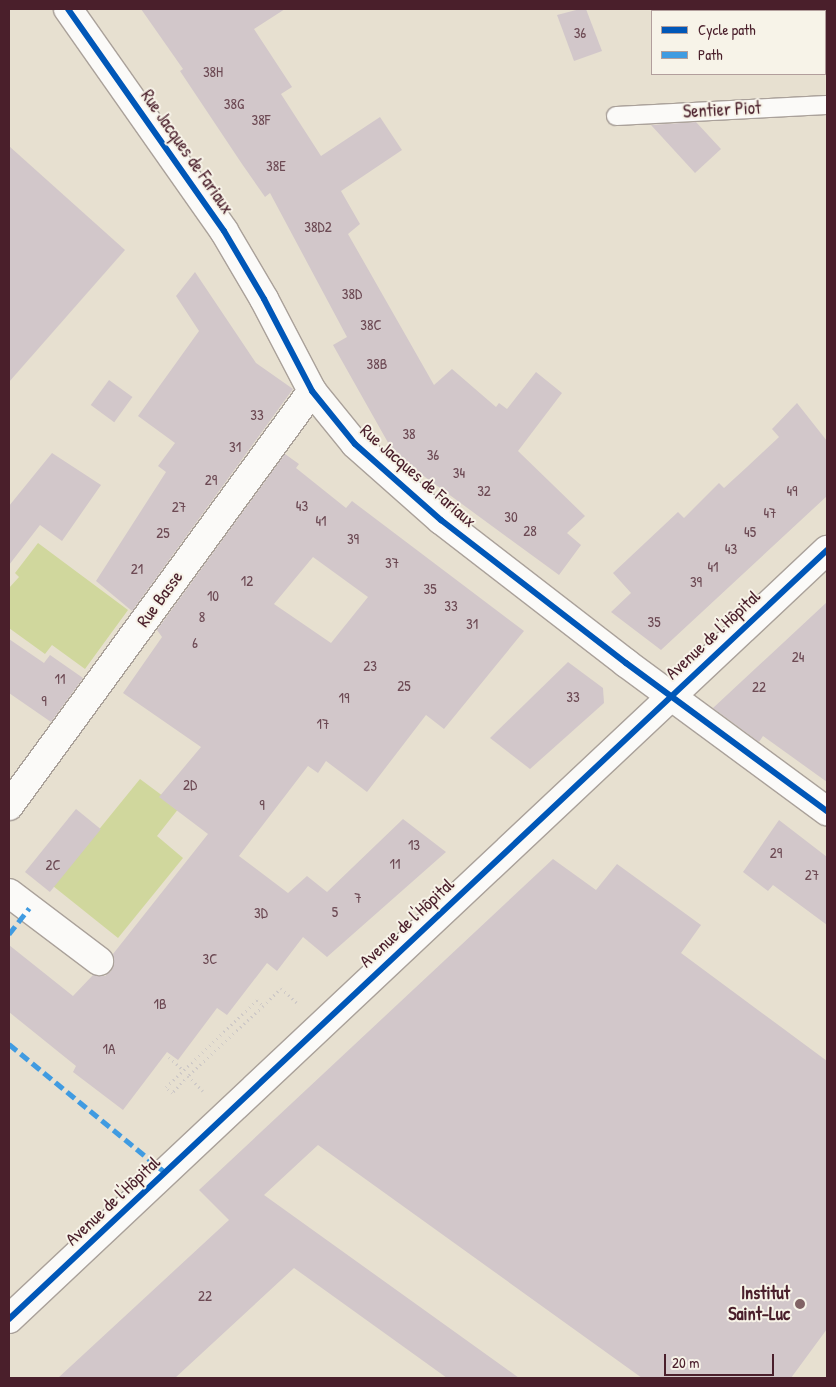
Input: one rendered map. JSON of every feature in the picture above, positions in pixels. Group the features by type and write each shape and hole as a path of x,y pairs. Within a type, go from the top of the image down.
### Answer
{"street":[{"name":"Rue Jacques de Fariaux","path":"68,9 224,232 264,299 312,391 355,444 441,520 827,811"},
{"name":"Rue Basse","path":"9,806 312,391"},
{"name":"Avenue de l'Hôpital","path":"9,1319 827,550"},
{"path":"9,893 99,961"}],"lane":[{"name":"Sentier Piot","path":"616,116 827,105"}],"path":[{"path":"263,1006 257,1000 166,1087 172,1093 188,1076 263,1006 281,988"},
{"path":"169,1057 184,1070"},
{"path":"188,1076 227,1114"}],"green space":[{"path":"38,543 128,610 85,669 52,645 45,654 9,628 9,588 19,577 15,573"},
{"path":"140,779 179,808 157,836 183,858 118,938 53,886"}],"building":[{"path":"141,9 285,9 254,29 292,87 281,94 321,156 380,117 402,150 341,191 360,224 348,234 434,385 452,369 496,407 499,403 507,409 536,372 562,393 518,451 585,516 567,533 581,545 559,575 395,455 333,345 347,337 270,193 265,197 180,71 183,69"},
{"path":"586,9 602,51 574,61 557,15"},
{"path":"696,122 721,149 695,173 651,125"},
{"path":"9,146 125,250 9,382"},
{"path":"195,272 256,363 293,389 132,611 96,581 166,472 158,466 175,443 138,416 199,331 176,296"},
{"path":"109,380 132,397 114,422 91,405"},
{"path":"797,403 827,441 827,496 661,650 611,612 631,593 613,573 678,512 684,518 719,483 724,488 747,467 779,437 772,429"},
{"path":"52,453 101,485 62,541 40,525 9,565 9,506"},
{"path":"285,454 299,464 296,468 346,508 352,501 524,631 444,729 426,715 367,792 326,761 318,773 308,766 239,856 288,893 307,876 327,892 403,819 446,852 327,957 303,937 277,971 267,963 227,1015 217,1008 178,1060 167,1052 123,1110 73,1072 76,1066 9,1012 9,945 73,996 93,975 105,976 111,971 114,962 113,954 208,834 159,797 201,747 123,693 162,637 157,630","holes":["313,557 368,597 331,643 274,604"]},
{"path":"827,602 827,782 763,736 759,742 713,708"},
{"path":"9,639 44,663 50,655 83,678 51,722 9,693"},
{"path":"568,662 603,688 604,703 530,769 490,738"},
{"path":"76,809 101,829 50,892 25,872"},
{"path":"779,820 827,857 827,925 773,885 768,891 743,872"},
{"path":"553,859 596,890 617,864 701,925 681,953 827,1061 827,1329 791,1378 642,1378 318,1145 264,1195 519,1378 447,1378 294,1268 175,1378 58,1378 229,1220 199,1190"}],"marked path":[{"path":"9,934 29,908"},
{"path":"9,1044 165,1172"}],"cycle path":[{"path":"68,9 224,231 264,299 312,391 355,444 441,520 626,663 827,811"},
{"path":"9,1319 827,550"}],"place":[{"name":"Institut Saint-Luc","path":"800,1304"}]}
